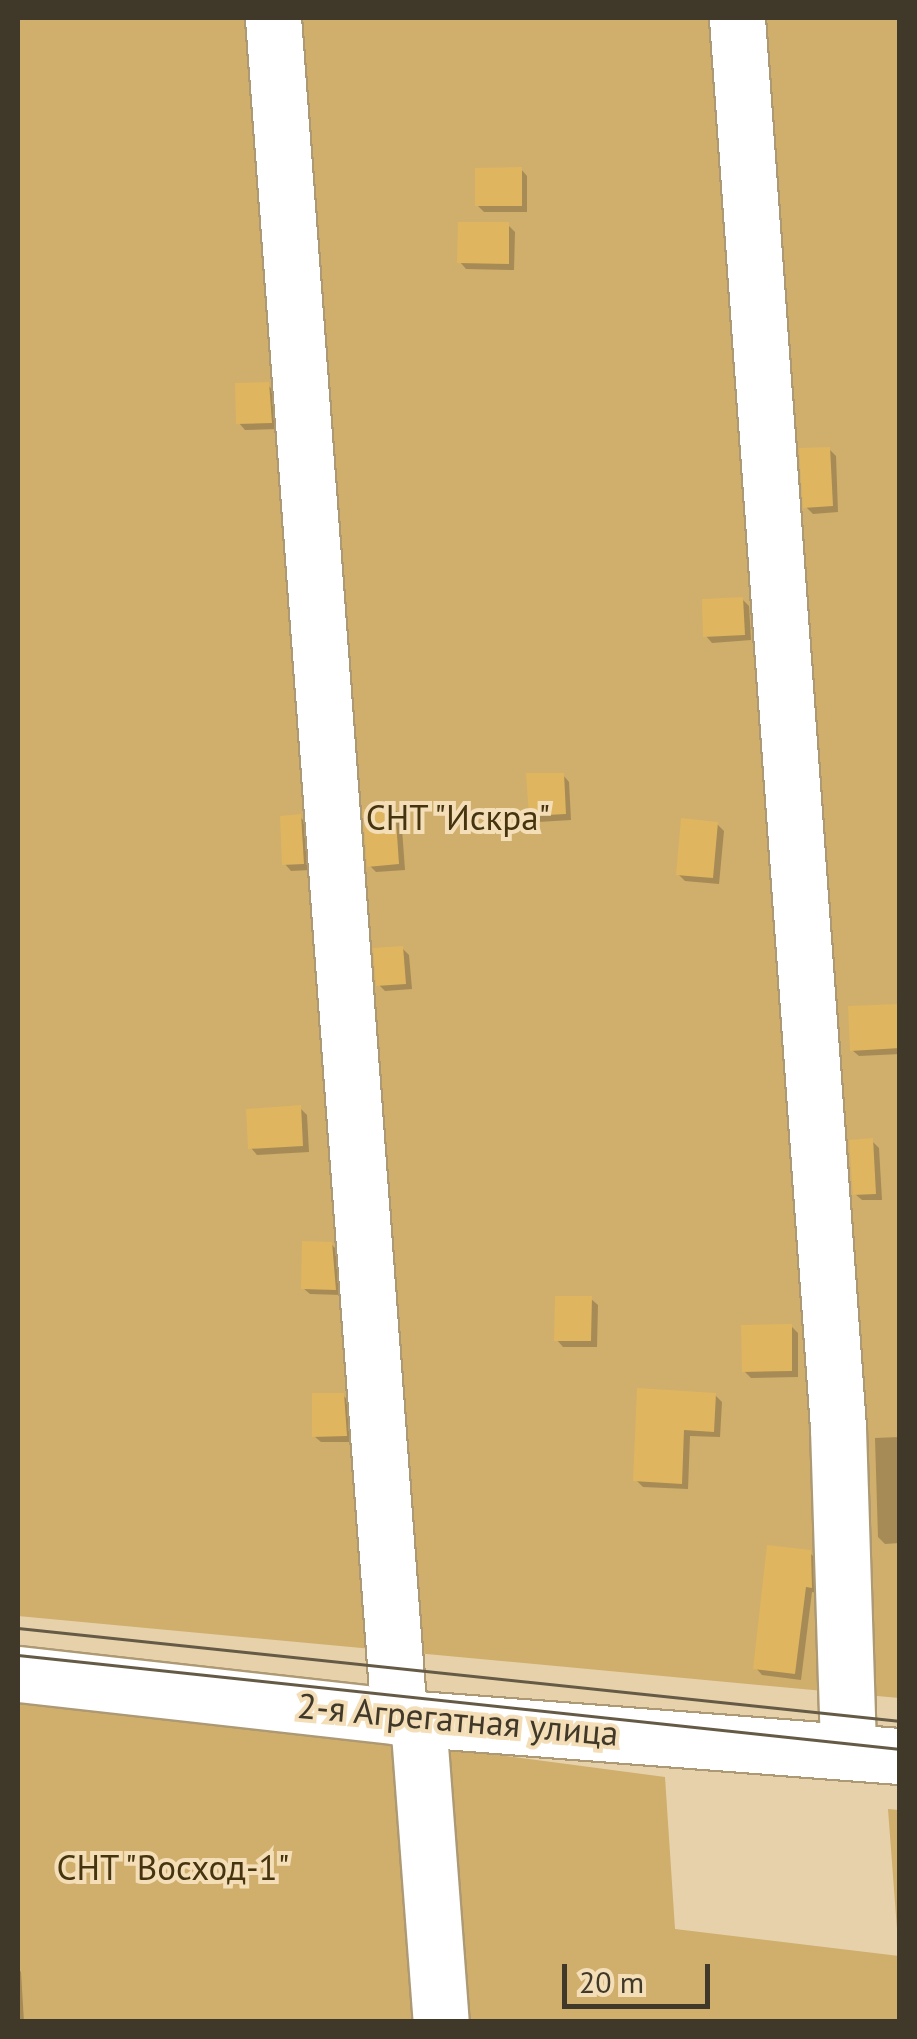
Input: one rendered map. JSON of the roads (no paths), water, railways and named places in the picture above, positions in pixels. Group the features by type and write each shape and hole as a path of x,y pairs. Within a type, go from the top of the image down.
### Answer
{"street":[{"path":"273,18 408,1718 440,2022"},
{"path":"737,18 838,1428 874,1753"},
{"name":"2-я Агрегатная улица","path":"18,1674 408,1718 874,1753"}],"tram line":[{"path":"18,1628 900,1721"},
{"path":"18,1655 900,1749"}],"park label":[{"name":"СНТ \"Искра\"","path":"458,817"},
{"name":"СНТ \"Восход-1\"","path":"173,1867"}]}
